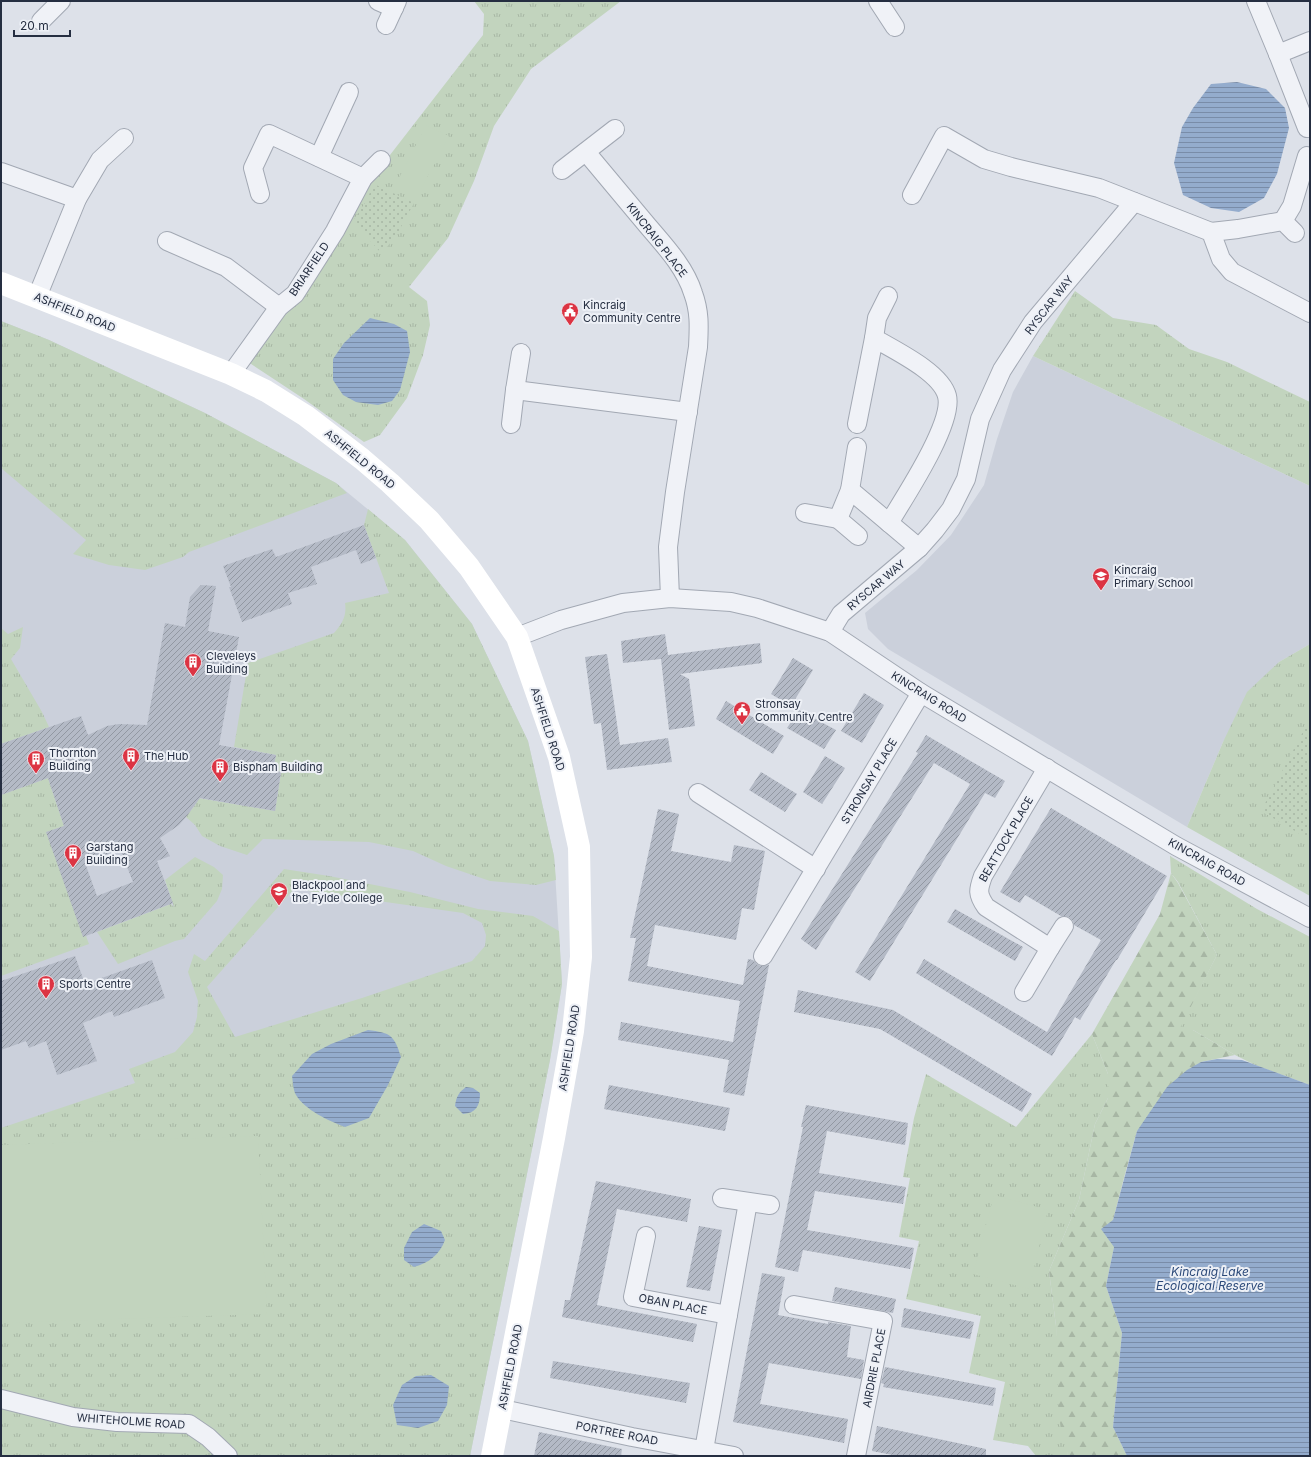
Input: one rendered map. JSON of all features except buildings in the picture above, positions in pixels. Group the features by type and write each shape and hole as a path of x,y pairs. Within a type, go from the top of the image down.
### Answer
{"street":[{"path":"41,21 61,1"},
{"path":"878,1 895,27"},
{"path":"1256,1 1307,128"},
{"path":"386,25 389,3"},
{"path":"1278,54 1310,41"},
{"path":"319,157 349,92"},
{"path":"562,170 615,129"},
{"path":"260,194 253,168 269,134 363,178"},
{"path":"912,195 944,136 984,159 1011,167 1100,188 1211,232 1238,229 1289,227 1292,206 1307,156"},
{"path":"38,297 77,199 100,160 124,138"},
{"name":"KINCRAIG PLACE","path":"586,152 665,247 686,276 693,292 700,323 698,347 675,492 668,547 670,598"},
{"name":"BRIARFIELD","path":"231,374 280,307 295,294 335,231 363,178 381,160"},
{"path":"1,172 77,199"},
{"name":"RYSCAR WAY","path":"830,632 841,614 918,548 935,530 951,509 966,479 980,419 1002,370 1033,322 1134,202"},
{"path":"1211,232 1222,259 1232,272 1310,313"},
{"path":"167,241 226,267 280,307"},
{"name":"ASHFIELD ROAD","path":"1,282 231,374 266,391 306,416 351,450 430,520 469,568 517,637 559,757 579,847 581,948 573,1031 554,1138 492,1456"},
{"path":"857,424 877,318 888,296"},
{"path":"874,338 916,362 939,383 947,395 948,410 932,451 890,523"},
{"path":"511,424 514,390 521,353"},
{"path":"514,390 688,412"},
{"path":"838,519 850,490 857,447"},
{"path":"850,490 918,548"},
{"path":"805,512 838,519 858,536"},
{"name":"KINCRAIG ROAD","path":"517,637 561,620 623,603 670,598 732,602 757,608 830,632 921,693 1176,846 1310,918"},
{"name":"STRONSAY PLACE","path":"763,956 921,693"},
{"name":"BEATTOCK PLACE","path":"1047,768 983,876 979,888 980,898 986,907 1050,948"},
{"path":"698,793 816,869"},
{"path":"1024,992 1064,926"},
{"path":"722,1198 770,1205"},
{"path":"704,1450 748,1202"},
{"name":"OBAN PLACE","path":"646,1236 633,1297 728,1315"},
{"name":"AIRDRIE PLACE","path":"794,1305 883,1321 856,1456"},
{"name":"WHITEHOLME ROAD","path":"1,1399 73,1417 117,1422 189,1424 208,1437 228,1456"},
{"name":"PORTREE ROAD","path":"502,1408 632,1437 734,1456"}],"shaded area":[{"name":"Blackpool and the Fylde College","path":"1,321 49,340 205,413 336,483 405,540 472,624 528,741 554,856 562,984 550,1060 470,1456 1,1388"},
{"name":"Kincraig Primary School","path":"1033,356 1310,486 1310,644 1279,662 1223,742 1187,827 888,649 868,629 865,613 917,570 951,535 984,485 997,439 1013,392"}],"green space":[{"path":"474,1 621,1 531,69 494,126 474,181 448,238 409,287 427,301 430,325 423,355 407,398 380,435 364,442 304,399 245,360 383,164 483,35 484,14"},
{"path":"426,125 449,136 419,193 397,182"},
{"path":"374,184 414,203 395,238 381,253 353,221 365,203"},
{"path":"1075,291 1113,318 1156,325 1189,349 1227,362 1310,402 1310,486 1033,356"},
{"path":"1,321 49,340 205,413 336,483 347,493 189,552 183,557 145,570 109,565 73,554 86,540 1,468"},
{"path":"368,509 405,540 472,624 528,741 554,856 556,880 536,885 490,881 446,866 413,851 369,842 263,839 247,855 220,846 202,836 195,825 186,817 195,805 198,798 275,811 281,772 273,770 276,755 234,747 248,663 334,633 343,620 345,603 389,593 364,525"},
{"path":"23,627 20,648 11,659 42,712 49,727 1,744 1,628 8,634"},
{"path":"1310,644 1310,896 1187,827 1223,742 1247,692 1279,662"},
{"path":"1306,726 1310,728 1310,840 1261,811"},
{"path":"48,778 64,826 47,832 89,944 1,976 1,795"},
{"path":"1170,856 1257,909 1310,937 1310,1085 1255,1065 1193,1030 1178,1030 1217,955 1178,882 1171,873"},
{"path":"195,857 214,867 223,875 222,889 217,901 184,939 175,941 118,964 97,932 171,904 174,907 165,880"},
{"path":"284,869 410,892 478,909 533,916 559,931 562,984 550,1060 470,1456 1,1456 1,1128 135,1083 129,1069 175,1052 193,1032 197,1017 198,1001 188,972 194,954 205,961","holes":["294,889 463,913 482,923 486,935 485,946 472,961 362,998 235,1037 207,987"]},
{"path":"1171,873 1178,883 1217,955 1179,1030 1193,1030 1235,1055 1201,1062 1137,1131 1113,1220 1114,1247 1106,1286 1122,1333 1113,1427 1127,1456 1068,1456 1059,1418 1056,1326 1049,1271 1079,1200 1095,1124 1108,1098 1108,1074 1092,1034 1160,914"},
{"path":"1092,1034 1108,1074 1108,1098 1095,1124 1079,1200 1049,1271 1056,1326 1068,1456 1036,1456 1028,1446 993,1440 1005,1382 969,1373 981,1316 906,1299 919,1241 899,1237 910,1178 903,1177 914,1118 926,1074 1016,1127"},
{"path":"258,1136 267,1314 1,1323 1,1145"},
{"path":"994,1195 1048,1210 1029,1289 973,1274"}],"water":[{"path":"1237,82 1266,89 1285,108 1289,128 1277,174 1264,198 1239,212 1211,208 1183,195 1174,163 1182,127 1193,108 1211,84"},
{"path":"370,318 394,324 407,331 410,352 400,390 392,401 378,405 356,402 343,395 333,380 333,359 344,343"},
{"path":"368,1030 381,1032 390,1036 396,1044 401,1057 388,1085 369,1118 345,1127 325,1118 305,1105 295,1093 292,1076 312,1054 331,1044"},
{"name":"Kincraig Lake Ecological Reserve","path":"1217,1059 1242,1060 1310,1085 1310,1456 1127,1456 1113,1427 1122,1333 1106,1286 1114,1247 1101,1229 1113,1220 1137,1131 1167,1087 1187,1070 1201,1062"},
{"path":"466,1087 473,1088 480,1093 480,1098 478,1105 474,1110 463,1114 455,1106 458,1095"},
{"path":"424,1224 441,1231 445,1240 437,1254 424,1263 414,1267 404,1260 404,1248 412,1232"},
{"path":"431,1375 449,1386 447,1405 438,1421 418,1428 397,1425 393,1405 402,1385 416,1376"}],"place":[{"name":"Kincraig Community Centre","path":"570,326"},
{"name":"Kincraig Primary School","path":"1101,591"},
{"name":"Cleveleys Building","path":"193,677"},
{"name":"Stronsay Community Centre","path":"742,725"},
{"name":"The Hub","path":"131,771"},
{"name":"Thornton Building","path":"36,774"},
{"name":"Bispham Building","path":"220,782"},
{"name":"Garstang Building","path":"73,868"},
{"name":"Blackpool and the Fylde College","path":"279,906"},
{"name":"Sports Centre","path":"46,999"}]}
